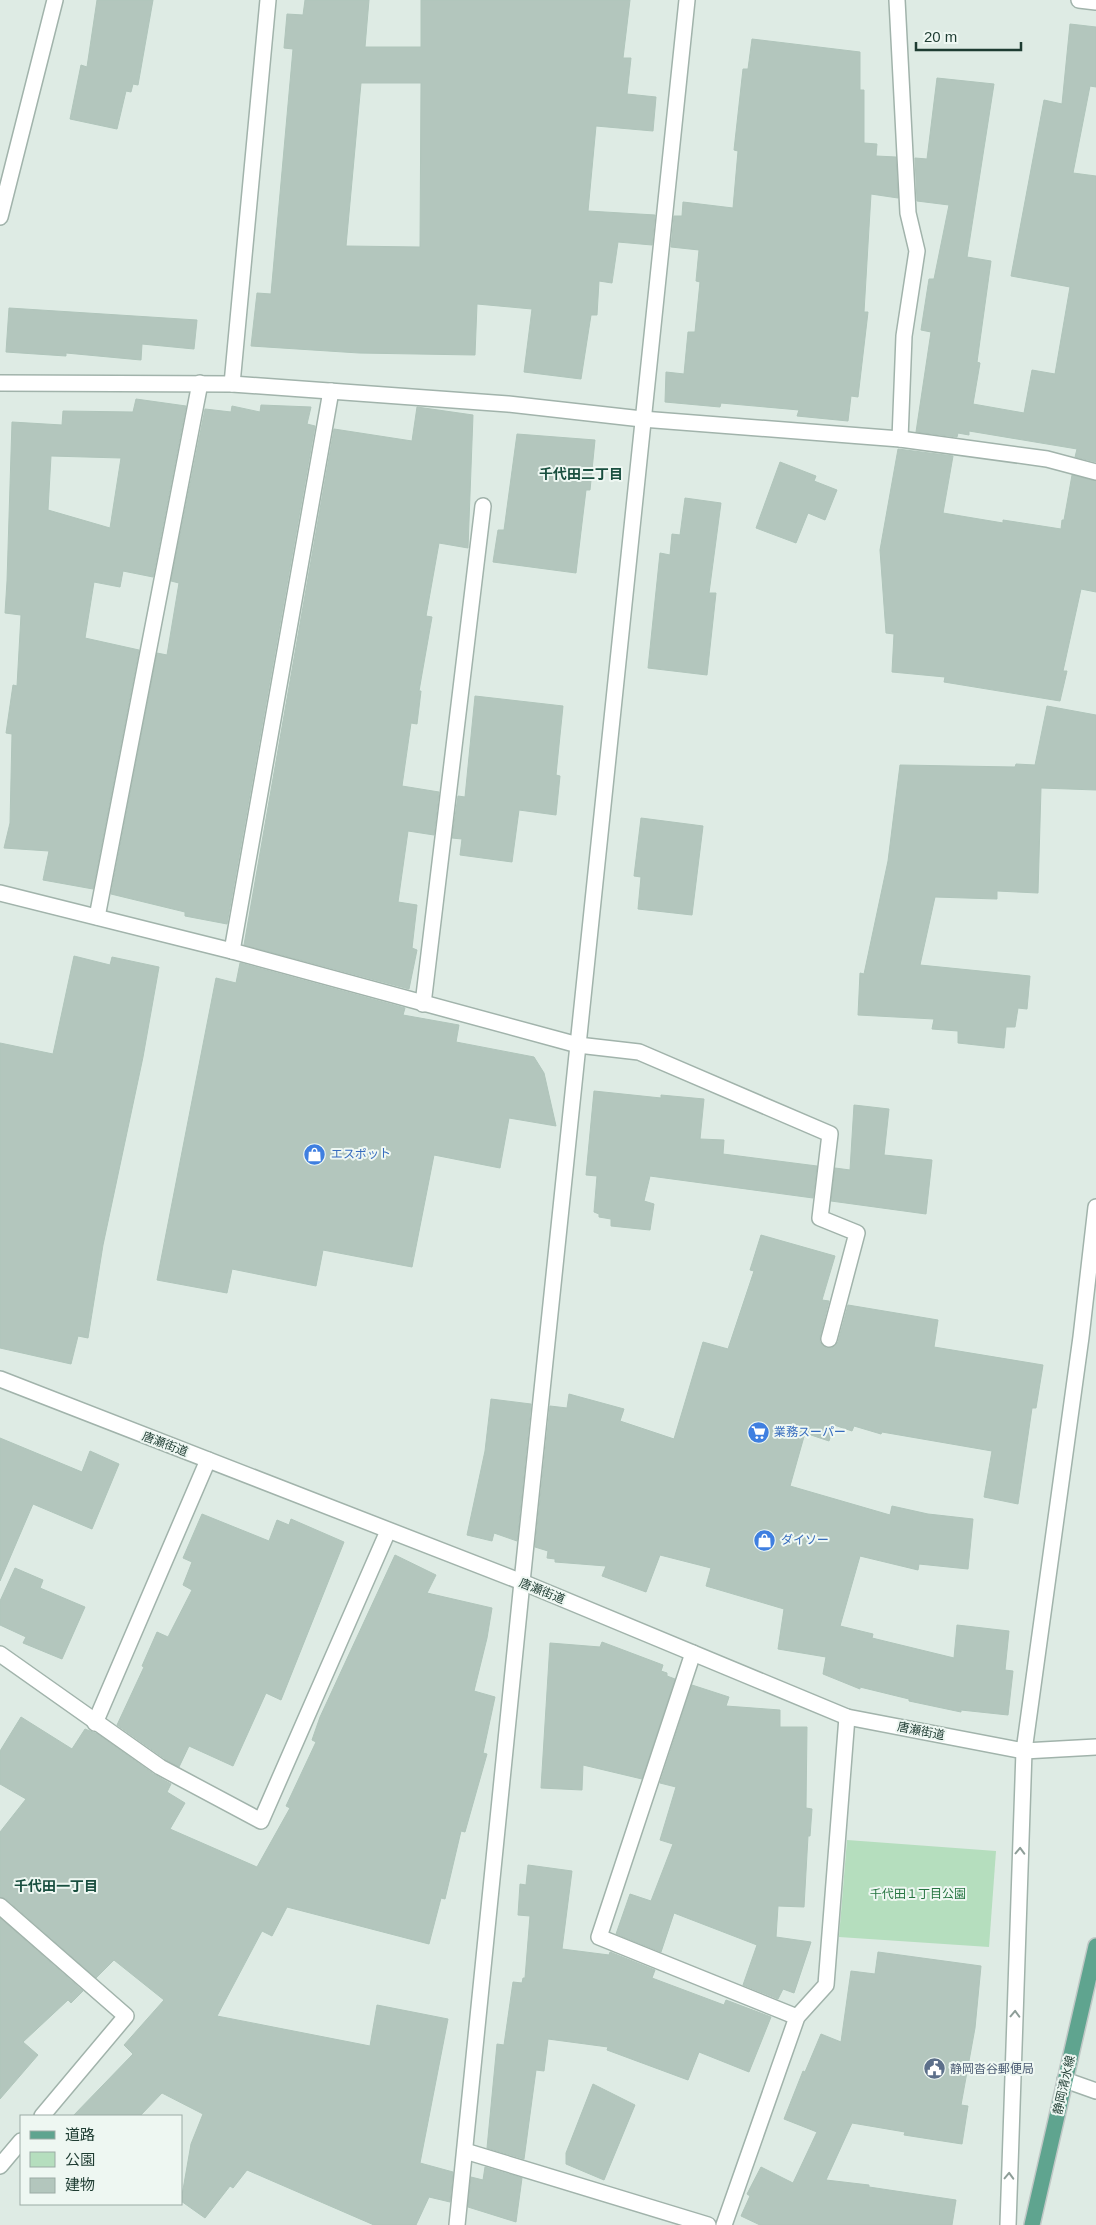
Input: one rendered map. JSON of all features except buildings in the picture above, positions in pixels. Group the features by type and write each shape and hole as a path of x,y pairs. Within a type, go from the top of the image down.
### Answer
{"main road":[{"name":"静岡清水線","path":"1032,2225 1096,1946"}],"street":[{"path":"0,217 55,0"},
{"path":"232,384 268,0"},
{"path":"457,2225 642,418 687,0"},
{"path":"897,0 908,213 917,251 904,336 900,439"},
{"path":"1079,0 1096,2"},
{"path":"0,383 232,384 508,404 642,418 900,439 1047,459 1096,472"},
{"path":"97,917 200,383"},
{"path":"232,951 331,391"},
{"path":"423,1004 483,506"},
{"path":"0,893 232,951 578,1045 639,1052 830,1134 820,1218 857,1233 829,1339"},
{"path":"1008,2225 1024,1751 1081,1337 1096,1207"},
{"name":"唐瀬街道","path":"0,1379 522,1582 847,1717 1024,1751 1096,1747"},
{"path":"95,1723 208,1460"},
{"path":"0,1654 95,1723 160,1767 261,1821 388,1531"},
{"path":"694,1654 599,1937 797,2017"},
{"path":"724,2225 797,2017 826,1985 847,1717"},
{"path":"0,1906 126,2016 43,2115"},
{"path":"1065,2080 1096,2091"},
{"path":"0,2166 20,2141"},
{"path":"465,2151 708,2225"}],"green space":[{"name":"千代田１丁目公園","path":"847,1840 996,1851 989,1947 839,1937"}],"place":[{"name":"エスポット","path":"315,1154"},
{"name":"業務スーパー","path":"758,1432"},
{"name":"ダイソー","path":"765,1540"},
{"name":"静岡沓谷郵便局","path":"934,2069"}],"district":[{"name":"千代田二丁目","path":"581,474"},
{"name":"千代田一丁目","path":"56,1886"}]}
